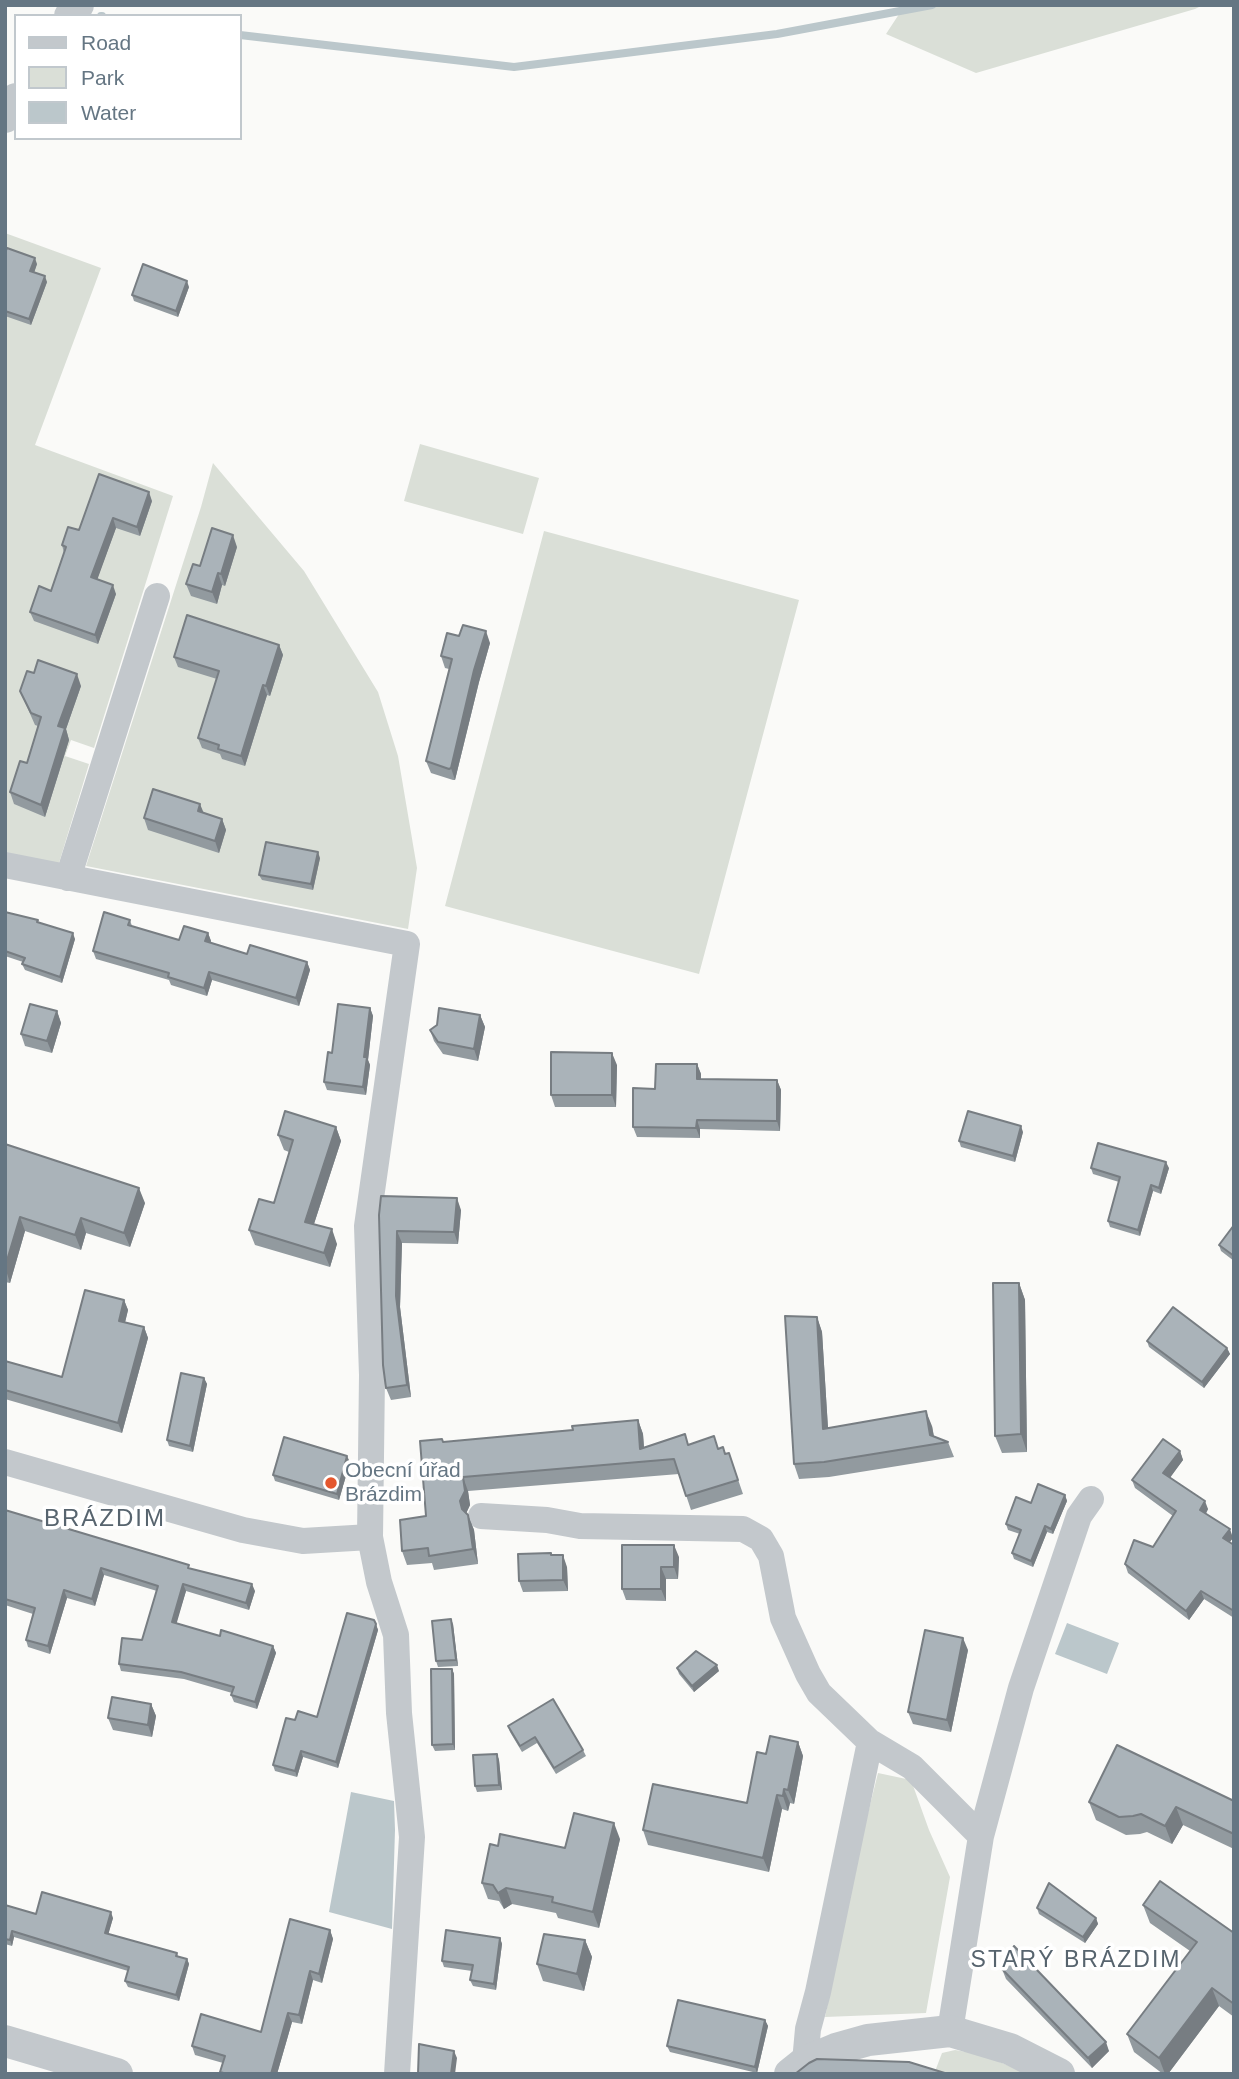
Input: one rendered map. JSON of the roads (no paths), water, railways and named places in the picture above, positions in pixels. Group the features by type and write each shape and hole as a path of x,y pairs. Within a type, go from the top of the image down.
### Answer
{"street":[{"path":"68,878 157,596"},
{"path":"5,865 407,944 367,1226 372,1375 370,1536 379,1582 396,1635 399,1713 412,1837 397,2074"},
{"path":"5,1462 243,1530 303,1541 370,1536"},
{"path":"950,2031 981,1836 1021,1688 1079,1516 1091,1499"},
{"path":"481,1516 547,1520 580,1526 743,1529 761,1539 771,1556 783,1618 819,1693 870,1742 912,1767 981,1836"},
{"path":"798,2068 818,1992 870,1742"},
{"path":"798,2068 836,2049 868,2040 950,2031 1010,2049 1059,2074"},
{"path":"5,2041 117,2074"}],"water":[{"path":"1067,1623 1119,1643 1107,1674 1055,1654"},
{"path":"351,1792 394,1801 392,1929 329,1912"}],"waterway":[{"path":"242,35 514,67 777,34 932,5"}],"place":[{"name":"Obecní úřad Brázdim","path":"331,1483"}],"district":[{"name":"BRÁZDIM","path":"105,1519"},
{"name":"STARÝ BRÁZDIM","path":"1076,1961"}]}
